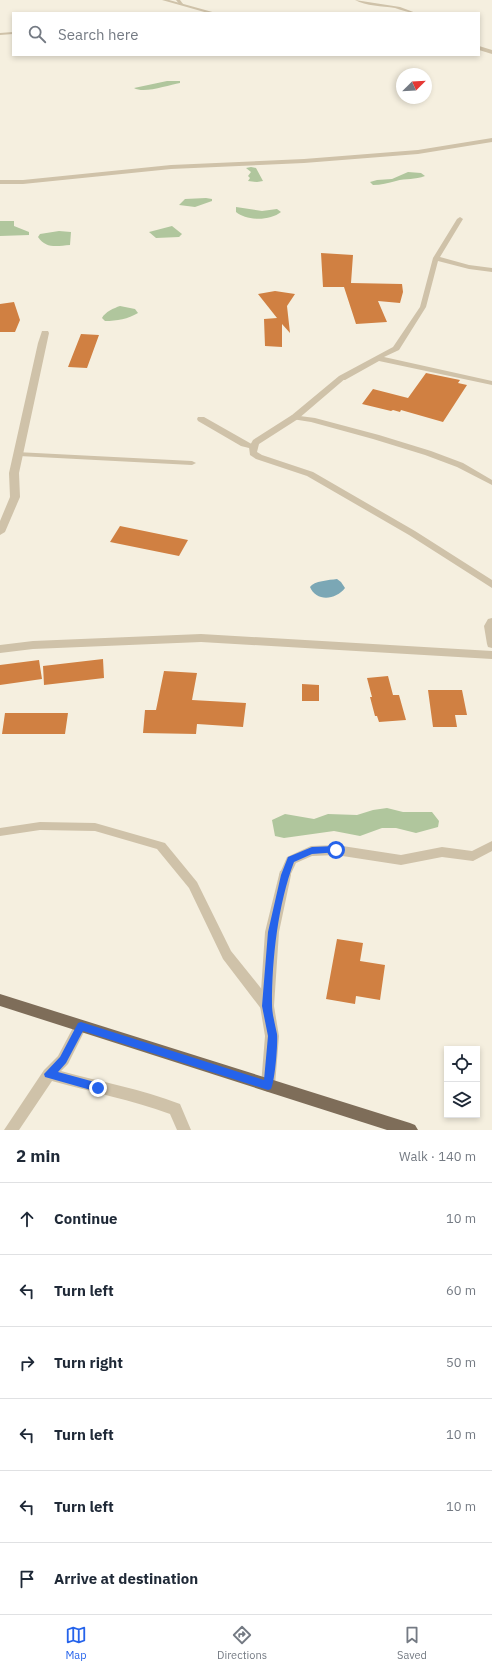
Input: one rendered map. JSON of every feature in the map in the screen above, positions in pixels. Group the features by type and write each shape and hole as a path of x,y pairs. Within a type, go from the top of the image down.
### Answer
{"main road":[{"path":"0,1000 410,1130"}],"street":[{"path":"164,0 179,2 211,12"},
{"path":"480,47 492,52"},
{"path":"0,182 23,182 171,167 304,161 410,152 492,140"},
{"path":"0,532 15,497 14,473 32,385 45,333"},
{"path":"342,378 295,417 256,442 253,447 253,452 259,456 310,474 412,533 492,585"},
{"path":"492,621 489,626 492,644"},
{"path":"0,649 33,645 201,638 492,655"},
{"path":"268,1086 272,1036 267,1006 272,932 285,875"}],"lane":[{"path":"357,0 372,4 404,8 412,12"},
{"path":"0,34 12,33"},
{"path":"342,378 396,348 423,307 436,258 460,219"},
{"path":"436,258 469,267 492,270"},
{"path":"377,358 492,383"},
{"path":"295,417 428,453 460,465 492,483"},
{"path":"201,419 244,444 253,447"},
{"path":"19,454 192,463"},
{"path":"0,832 40,826 95,828 161,846 194,885 227,955 267,1006"},
{"path":"285,875 291,860 312,851 336,850 401,860 442,852 473,856 492,846"},
{"path":"11,1130 49,1074 63,1060 81,1026"},
{"path":"49,1074 98,1088 141,1097 175,1109 184,1130"}],"green space":[{"path":"167,81 180,81 180,83 150,90 138,90 134,88"},
{"path":"246,168 256,168 263,181 248,181 250,178 248,176 251,172"},
{"path":"408,172 421,173 425,176 379,185 373,185 370,182 392,179"},
{"path":"185,199 212,199 212,201 195,207 179,205"},
{"path":"236,207 262,211 277,209 281,212 271,217 258,219 241,215 236,212"},
{"path":"0,221 14,221 14,226 29,232 29,235 0,236"},
{"path":"172,226 182,234 179,237 156,238 149,232"},
{"path":"59,231 71,232 70,245 48,245 41,241 38,237 40,234"},
{"path":"120,306 135,309 138,313 118,320 105,321 102,318 107,312"},
{"path":"387,808 403,812 432,812 439,821 438,827 416,833 396,828 382,828 360,836 334,831 284,838 275,836 272,820 285,814 314,819 328,814 357,815 373,810"}],"water":[{"path":"337,579 345,588 337,595 332,597 321,597 313,592 310,587 318,582"}],"building":[{"path":"321,253 353,255 351,283 402,284 403,292 400,303 378,301 387,322 356,324 344,287 323,287"},
{"path":"275,291 295,294 287,306 290,333 282,324 282,347 265,346 264,319 277,318 258,294"},
{"path":"14,302 20,320 15,332 0,332 0,304"},
{"path":"81,334 99,335 87,368 68,367"},
{"path":"426,373 460,380 458,383 467,385 443,422 401,410 400,412 393,410 391,411 362,404 373,389 408,398"},
{"path":"120,526 188,540 179,556 110,542"},
{"path":"103,659 104,678 44,685 43,666"},
{"path":"39,660 42,679 0,685 0,665"},
{"path":"164,671 197,673 192,700 246,703 243,727 197,724 196,734 143,733 145,710 156,710"},
{"path":"388,676 393,695 399,695 406,720 379,722 377,716 375,716 367,678"},
{"path":"302,684 319,685 319,701 302,701"},
{"path":"428,690 462,690 467,715 455,715 457,727 433,727"},
{"path":"5,713 68,713 65,734 2,734"},
{"path":"337,939 363,943 360,961 385,965 380,1000 356,996 355,1004 326,999"}],"route":[{"path":"98,1088 49,1074 63,1060 81,1026 268,1086 272,1036 267,1006 272,932 285,875 291,860 312,851 336,850"}]}
